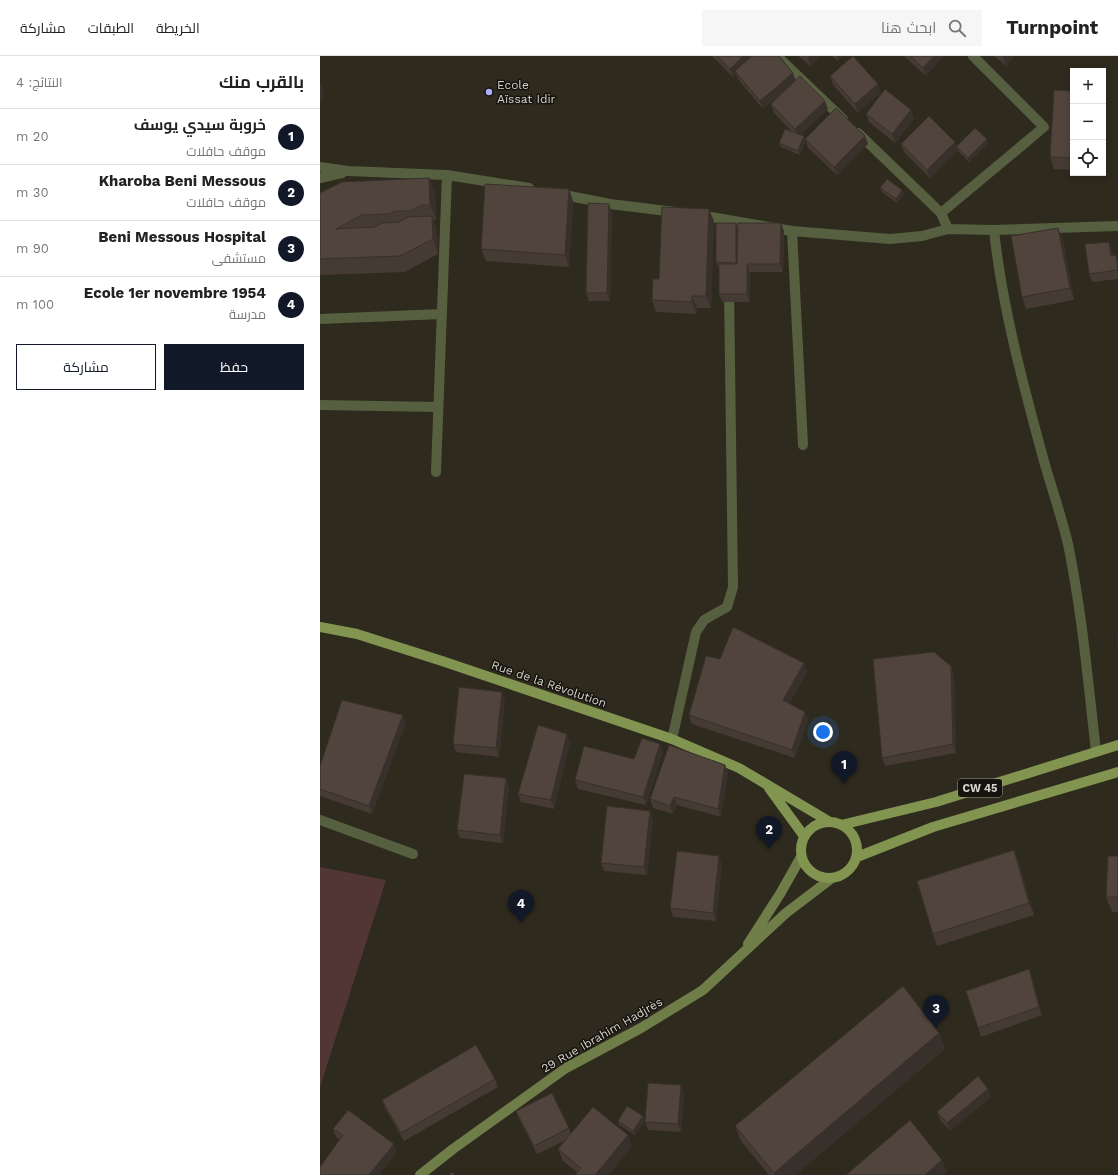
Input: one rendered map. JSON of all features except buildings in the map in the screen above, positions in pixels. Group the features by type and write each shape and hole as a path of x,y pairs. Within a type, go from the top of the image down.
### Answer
{"main road":[{"name":"Rue de la Révolution","path":"320,627 357,634 672,739 739,768 830,822"},
{"name":"CW 45","path":"841,825 936,802 1118,745"},
{"name":"CW 45","path":"857,857 933,827 1118,772"},
{"path":"764,782 804,836"},
{"path":"830,822 841,825 849,830 854,838 857,847 857,857 852,867 843,875 832,878 822,878 805,866 801,857 801,846 804,836 811,828 820,823 830,822"},
{"name":"29 Rue Ibrahim Hadjrès","path":"738,959 780,894 801,857"},
{"name":"29 Rue Ibrahim Hadjrès","path":"420,1175 453,1149 566,1068 641,1028 703,990 786,913 832,878"}],"street":[{"path":"777,56 941,213 948,229"},
{"path":"941,213 1044,127 973,56"},
{"path":"320,167 348,171 447,175 610,204 728,219 792,231 890,239 922,236 948,229 994,230 1118,226"},
{"path":"320,178 348,171"},
{"path":"436,472 447,175"},
{"path":"728,219 728,234"},
{"path":"994,230 998,272 1008,321 1042,455 1068,543 1080,611 1096,751"},
{"path":"792,231 803,445"},
{"path":"672,739 696,632 704,620 727,607 734,587 728,281"},
{"path":"320,318 442,314"},
{"path":"320,405 438,407"},
{"path":"320,820 413,854"}],"shaded area":[{"path":"320,867 386,880 320,1087"}],"place":[{"name":"Ecole Aïssat Idir","path":"489,92"},
{"name":"خروبة سيدي يوسف","path":"844,784"},
{"name":"Kharoba Beni Messous","path":"769,849"},
{"name":"Ecole 1er novembre 1954","path":"521,923"},
{"name":"Beni Messous Hospital","path":"936,1028"}]}
